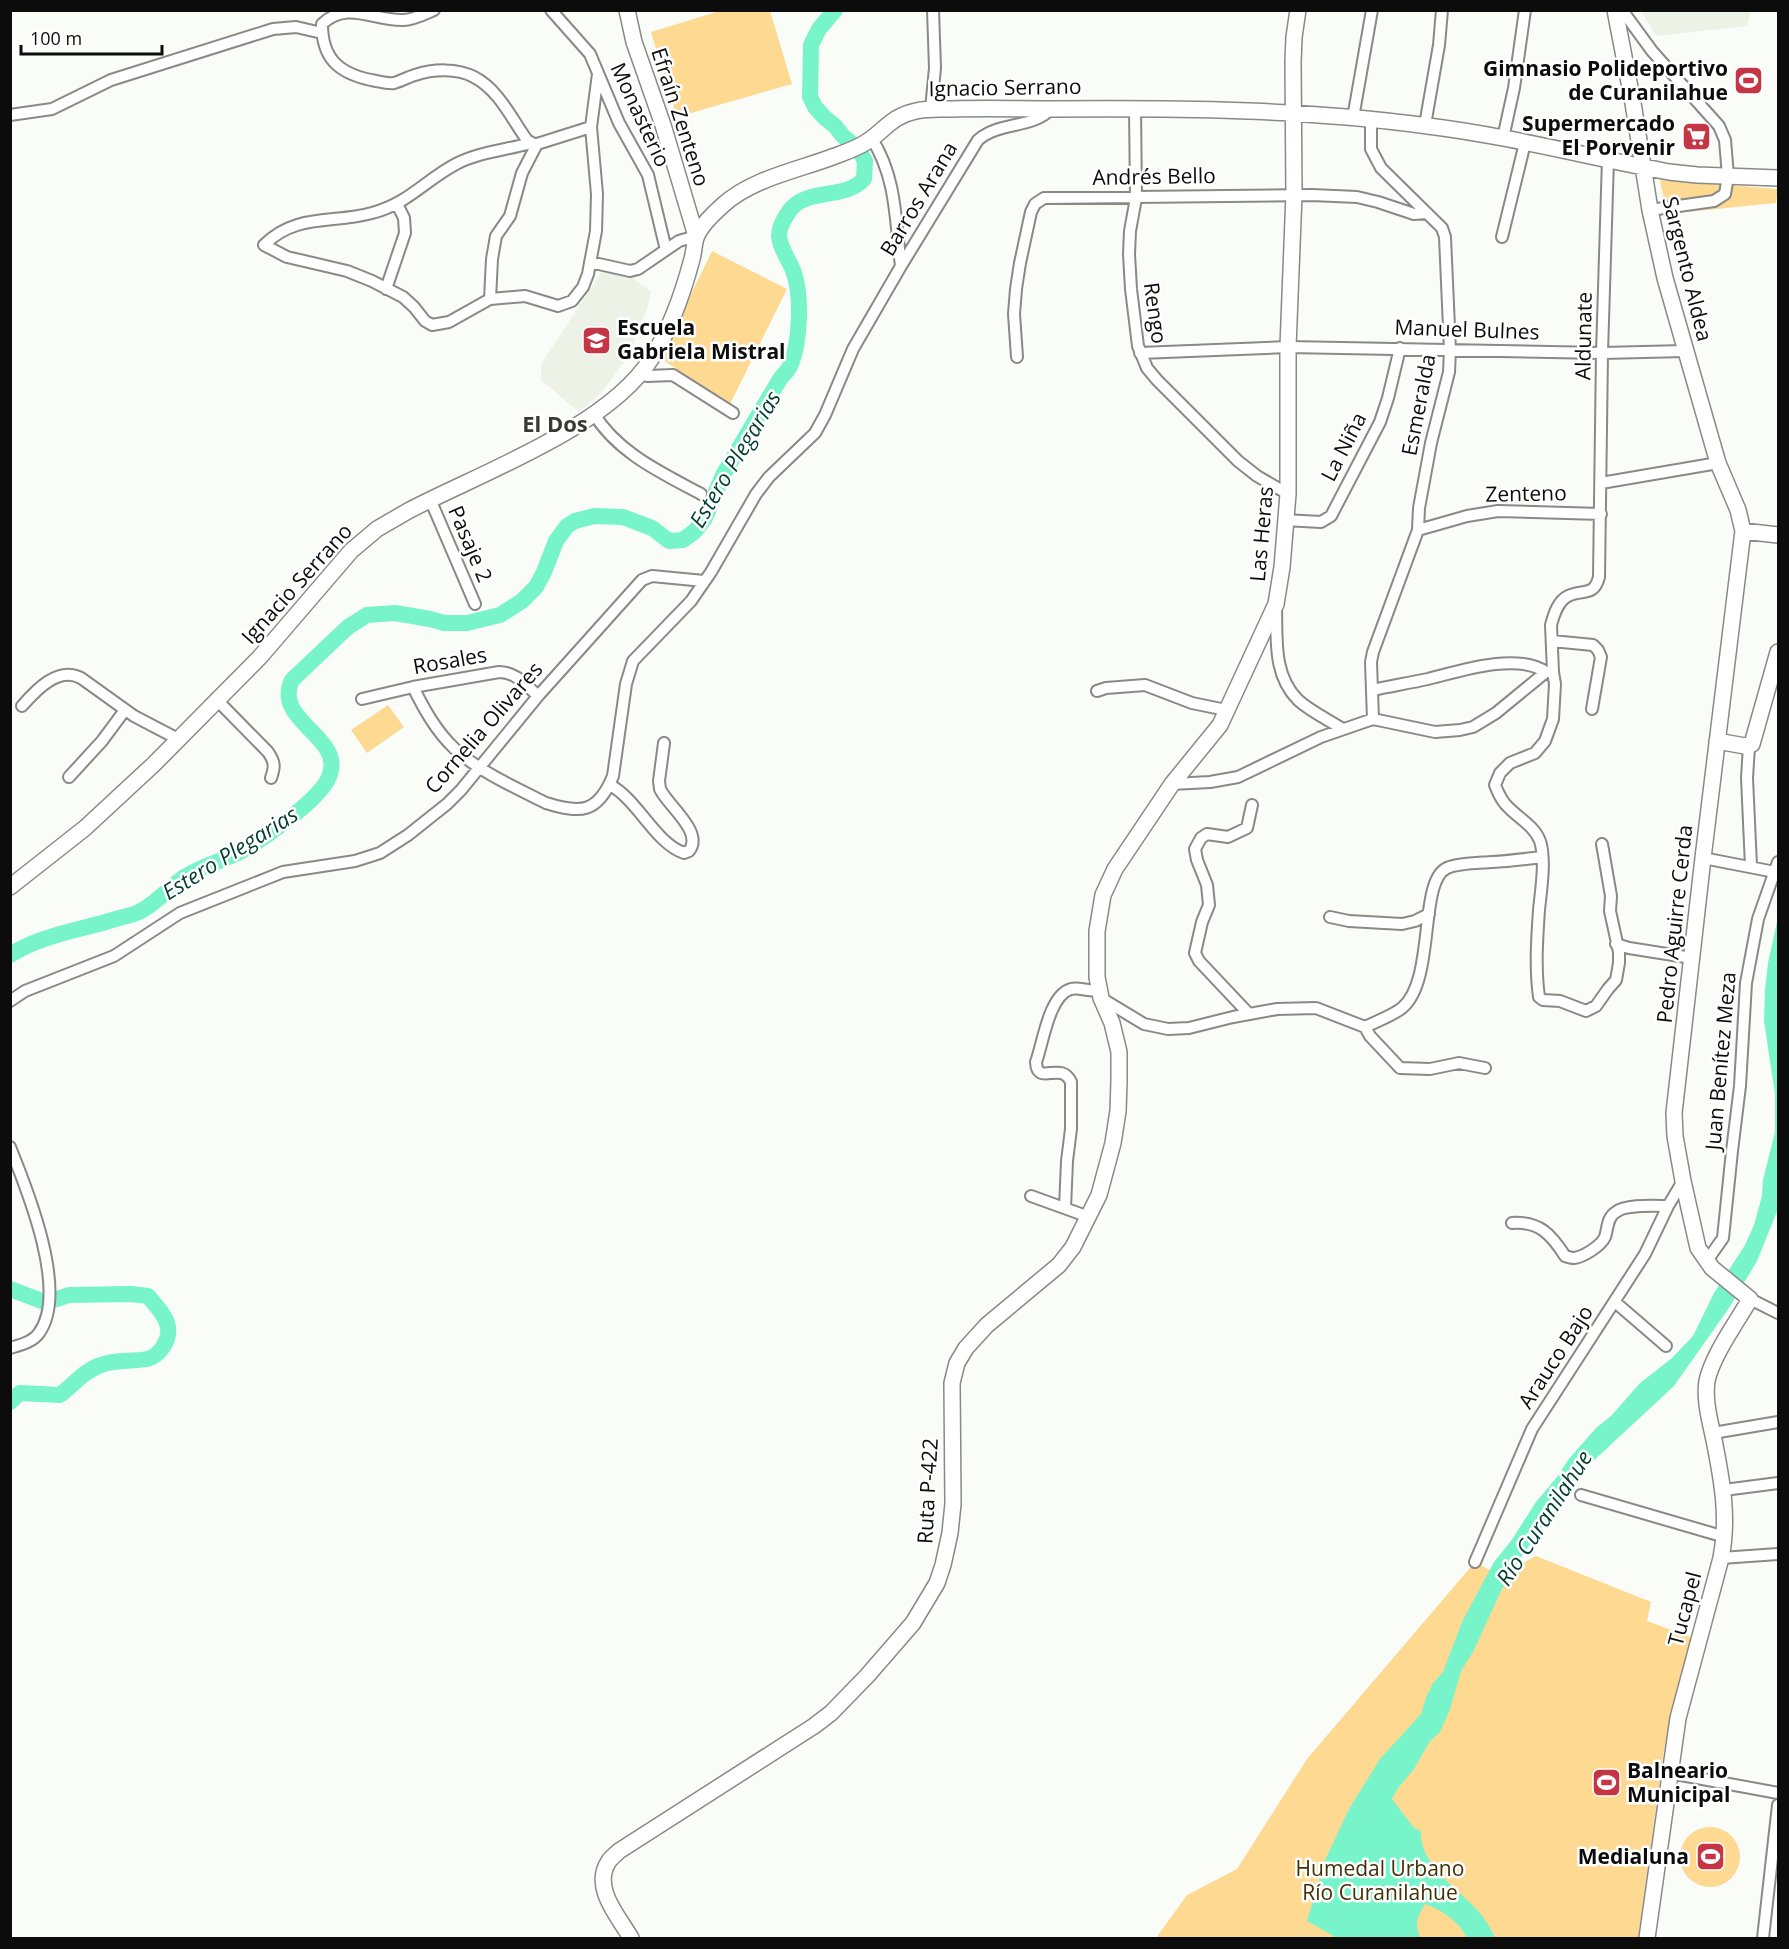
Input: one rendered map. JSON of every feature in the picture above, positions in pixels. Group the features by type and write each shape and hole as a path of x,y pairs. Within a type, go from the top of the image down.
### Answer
{"street":[{"path":"434,10 405,20 382,19 368,12 347,11 328,17 322,24 328,54 333,63 342,71 391,84 428,72 444,70 473,76 496,94 534,144"},
{"name":"Monasterio","path":"551,10 590,54 620,123 648,175 666,250"},
{"name":"Efraín Zenteno","path":"627,10 634,42 663,125 696,236"},
{"path":"931,109 935,68 933,10"},
{"name":"Las Heras","path":"1103,999 1097,977 1096,952 1103,896 1115,870 1172,784 1220,725 1276,604 1282,567 1284,520 1288,494 1288,346 1294,194 1293,47 1298,10"},
{"path":"1353,118 1372,10"},
{"path":"1425,125 1439,45 1442,10"},
{"path":"1503,138 1514,88 1525,10"},
{"name":"Sargento Aldea","path":"1615,10 1650,210 1665,278 1718,463 1738,510 1743,531"},
{"path":"1622,10 1652,51 1719,126 1725,140 1727,190 1718,200 1650,210"},
{"path":"10,115 52,109 111,80 273,29 296,27 322,33"},
{"path":"591,128 534,144 479,155 457,164 397,204 362,215 297,224 278,233 264,245 287,257 347,271 386,289 409,302 425,321 432,325 449,322 490,299 525,296 558,306 572,301 583,287 596,231 597,210 591,128 598,74"},
{"name":"Ignacio Serrano","path":"10,887 85,828 178,739 287,627 334,569 351,552 391,520 530,451 594,414 620,394 643,371 659,346 678,303 693,258 696,236 713,215 736,195 761,183 840,155 869,141 889,122 904,115 931,109 1135,108 1294,113 1425,125 1503,138 1642,167 1697,175 1779,178"},
{"name":"Rengo","path":"1135,108 1136,198 1128,254 1135,334 1140,353 1157,380 1223,448 1257,476 1288,494"},
{"name":"Barros Arana","path":"610,785 615,770 628,673 633,661 683,611 769,477 815,433 853,349 978,140 994,129 1038,119 1051,109"},
{"name":"Esmeralda","path":"1371,120 1370,143 1377,162 1388,176 1440,224 1444,232 1450,350 1447,384 1431,443 1419,508 1418,530 1373,652 1371,662 1373,719"},
{"path":"869,141 883,156 891,179 901,266"},
{"path":"1502,237 1525,143"},
{"path":"490,299 492,259 496,236 510,216 522,173 534,144"},
{"name":"Aldunate","path":"1552,640 1551,625 1559,604 1568,596 1593,590 1599,577 1602,353 1608,159"},
{"name":"Andrés Bello","path":"1017,357 1014,314 1016,290 1031,212 1035,204 1044,198 1294,194 1357,197 1414,213 1427,213"},
{"path":"386,289 405,233 404,218 397,204"},
{"path":"590,262 630,271 645,265 679,241 696,236"},
{"name":"Manuel Bulnes","path":"1140,353 1288,346 1602,353 1685,351"},
{"name":"La Niña","path":"1284,520 1321,522 1331,516 1380,422 1400,348"},
{"path":"643,371 647,376 674,375 733,413"},
{"path":"594,414 617,441 638,459 701,494"},
{"path":"1601,483 1718,463"},
{"name":"Pasaje 2","path":"430,499 475,604"},
{"name":"Zenteno","path":"1418,530 1467,516 1498,511 1601,514"},
{"path":"1743,531 1779,535"},
{"name":"Pedro Aguirre Cerda","path":"1743,531 1674,1113 1675,1136 1696,1242 1708,1263 1747,1297"},
{"name":"Cornelia Olivares","path":"10,1001 25,991 114,956 188,910 283,872 355,861 380,853 397,843 447,804 481,768 538,696 642,580 652,576 704,580"},
{"path":"1276,604 1277,662 1284,681 1299,700 1341,728"},
{"path":"1592,709 1601,657 1598,650 1593,645 1552,640 1549,672 1555,684 1553,719 1545,741 1535,753 1510,763 1500,772 1495,785 1499,796 1509,808 1526,821 1540,841 1542,884 1536,975 1539,997 1543,1000 1560,1001 1586,1011 1596,1006 1616,980 1620,959 1610,911 1611,896 1602,844"},
{"path":"1751,866 1747,778 1749,746 1754,740 1779,652"},
{"path":"1372,690 1428,679 1467,668 1500,664 1538,667 1549,672"},
{"name":"Rosales","path":"362,699 413,687 504,672 516,676 538,696"},
{"path":"1172,784 1210,782 1239,777 1341,728 1373,719 1435,732 1473,727 1496,713 1549,672"},
{"path":"22,706 50,681 62,675 71,674 81,678 144,723 178,739"},
{"path":"1097,691 1106,688 1146,685 1192,703 1226,710"},
{"path":"413,687 428,715 453,747 481,768 546,803 559,807 589,808 602,798 610,785 622,793 670,846 684,853 689,851 693,841 691,832 660,789 664,743"},
{"path":"216,699 274,760 275,768 271,778"},
{"path":"69,777 102,741 124,710"},
{"path":"1717,741 1749,746"},
{"path":"1249,1014 1199,961 1195,953 1202,922 1209,906 1207,885 1195,849 1201,838 1207,834 1228,837 1247,828 1252,805"},
{"path":"1365,1027 1402,1008 1417,984 1425,951 1435,880 1448,868 1542,857"},
{"path":"1703,858 1751,866 1777,867"},
{"name":"Juan Benítez Meza","path":"1708,1263 1724,1238 1740,1086 1746,983 1758,919 1777,867"},
{"path":"1330,916 1349,921 1402,924 1429,914"},
{"path":"1616,944 1692,958"},
{"path":"1065,1208 1071,1129 1071,1082 1068,1075 1062,1072 1046,1074 1040,1072 1036,1062 1048,1021 1060,995 1074,989 1091,991 1144,1024 1168,1029 1190,1028 1277,1009 1316,1008 1365,1027 1370,1036 1400,1068 1430,1069 1459,1063 1485,1068"},
{"name":"Ruta P-422","path":"631,1938 604,1891 603,1876 608,1862 619,1851 716,1787 790,1743 831,1713 913,1623 937,1583 950,1533 952,1383 957,1364 966,1348 987,1325 1059,1265 1073,1247 1099,1195 1113,1143 1118,1111 1119,1052 1103,999"},
{"path":"10,1147 38,1223 49,1295 44,1323 37,1336 10,1348"},
{"name":"Arauco Bajo","path":"1475,1562 1532,1429 1645,1254 1683,1180"},
{"path":"1031,1196 1089,1217"},
{"path":"1512,1223 1529,1223 1540,1227 1552,1238 1565,1256 1575,1258 1600,1244 1609,1220 1615,1212 1624,1208 1668,1206"},
{"path":"1747,1297 1779,1313"},
{"name":"Tucapel","path":"1647,1938 1678,1718 1725,1537 1724,1490 1707,1399 1709,1373 1747,1297"},
{"path":"1615,1302 1666,1346"},
{"path":"1713,1433 1779,1422"},
{"path":"1724,1490 1779,1483"},
{"path":"1581,1495 1725,1537"},
{"path":"1721,1558 1779,1554"},
{"path":"1670,1773 1779,1793"},
{"path":"1763,1938 1779,1805"}],"shaded area":[{"path":"1641,11 1751,11 1747,26 1656,36"},
{"name":"Escuela Gabriela Mistral","path":"603,270 630,273 636,281 651,292 646,313 636,331 633,350 602,392 579,412 541,380 541,364"}],"green space":[{"path":"723,10 770,11 792,84 677,117 651,32"},
{"path":"1660,180 1778,189 1776,203 1667,214"},
{"path":"712,251 787,289 730,404 660,358"},
{"path":"388,705 404,727 367,753 351,730"},
{"name":"Humedal Urbano Río Curanilahue","path":"1536,1556 1651,1602 1647,1621 1693,1638 1664,1749 1638,1938 1156,1938 1187,1895 1237,1869 1307,1759 1475,1562 1499,1575"},
{"name":"Medialuna","path":"1710,1827 1731,1836 1740,1857 1731,1878 1710,1887 1689,1878 1680,1857 1689,1836"}],"water":[{"name":"Río Curanilahue","path":"1778,918 1778,1209 1757,1261 1729,1308 1674,1386 1576,1477 1518,1562 1501,1591 1473,1652 1461,1671 1450,1709 1440,1732 1430,1741 1414,1769 1392,1799 1414,1828 1421,1831 1425,1851 1436,1870 1480,1913 1495,1938 1467,1938 1449,1917 1425,1904 1417,1921 1417,1929 1421,1938 1337,1938 1307,1921 1326,1858 1349,1809 1380,1759 1421,1714 1433,1683 1443,1672 1462,1622 1494,1562 1511,1541 1536,1502 1596,1428 1612,1415 1639,1384 1672,1358 1693,1336 1714,1293 1745,1245 1754,1225 1775,1132 1775,1094 1764,1021 1768,963"}],"waterway":[{"name":"Estero Plegarias","path":"10,955 33,943 139,912 186,876 255,843 313,798 329,777 331,763 328,750 292,707 289,695 292,680 348,627 367,615 395,613 444,623 467,623 500,615 522,601 536,587 556,541 567,526 575,521 594,516 623,517 652,528 669,541 683,540 695,531 705,518 723,475 780,379 789,368 794,354 799,319 798,294 794,273 779,240 783,222 797,203 815,196 847,190 864,179 865,161 859,150 825,118 810,97 811,45 819,29 835,10"},
{"name":"Estero Plegarias","path":"10,1289 42,1301 69,1295 148,1296 160,1310 168,1327 163,1347 152,1357 112,1362 95,1367 60,1395 20,1393 10,1402"}],"place":[{"name":"Gimnasio Polideportivo de Curanilahue","path":"1749,81"},
{"name":"Supermercado El Porvenir","path":"1696,136"},
{"name":"Escuela Gabriela Mistral","path":"596,340"},
{"name":"Balneario Municipal","path":"1606,1783"},
{"name":"Medialuna","path":"1710,1857"}],"district":[{"name":"El Dos","path":"555,424"}]}
